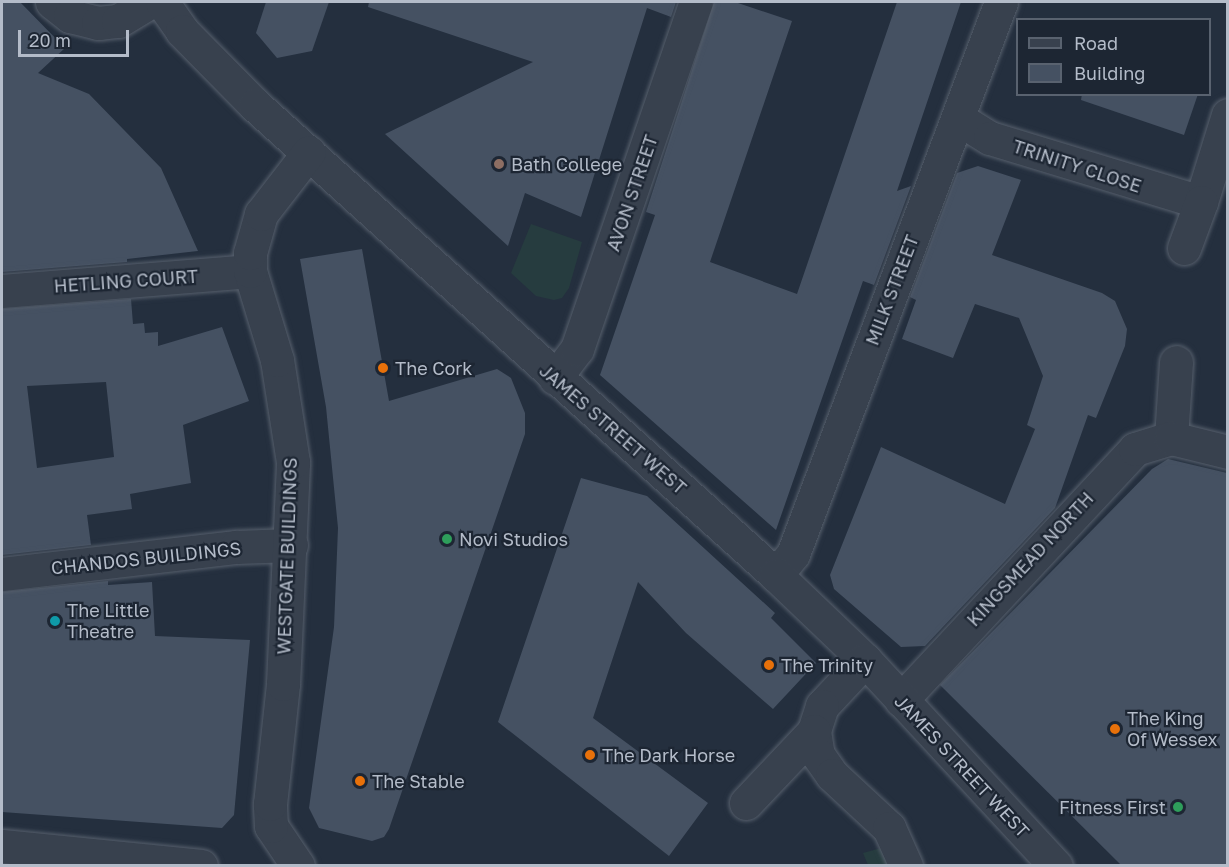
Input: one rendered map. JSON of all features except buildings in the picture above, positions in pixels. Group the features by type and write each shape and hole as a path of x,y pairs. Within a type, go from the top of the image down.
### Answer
{"street":[{"path":"52,2 70,16 98,23 118,21 150,2"},
{"name":"JAMES STREET WEST","path":"162,2 212,63 555,378 776,575 865,660 1056,866"},
{"name":"AVON STREET","path":"555,378 577,349 696,2"},
{"name":"MILK STREET","path":"776,575 793,554 959,119 1001,2"},
{"path":"1184,248 1201,202 1209,163 1227,115"},
{"name":"TRINITY CLOSE","path":"959,119 990,138 1201,202"},
{"name":"WESTGATE BUILDINGS","path":"297,866 271,826 270,804 283,684 291,545 291,451 277,360 250,271 250,253 261,213 309,152"},
{"name":"HETLING COURT","path":"2,291 250,271"},
{"path":"1176,362 1171,438 1227,452"},
{"name":"KINGSMEAD NORTH","path":"901,699 1106,477 1136,449 1171,438"},
{"name":"CHANDOS BUILDINGS","path":"2,574 236,547 291,545"},
{"path":"751,798 814,731 822,706 865,660"},
{"path":"814,731 818,755 832,776 889,828 906,866"},
{"path":"2,846 201,866"}],"green space":[{"path":"531,224 582,242 569,288 562,298 554,300 536,296 511,273"},
{"path":"885,847 891,865 868,865 863,853"}],"place":[{"name":"Bath College","path":"499,164"},
{"name":"The Cork","path":"383,368"},
{"name":"Novi Studios","path":"447,539"},
{"name":"The Little Theatre","path":"55,621"},
{"name":"The Trinity","path":"769,665"},
{"name":"The King Of Wessex","path":"1115,729"},
{"name":"The Dark Horse","path":"590,755"},
{"name":"The Stable","path":"360,781"},
{"name":"Fitness First","path":"1178,807"}]}
